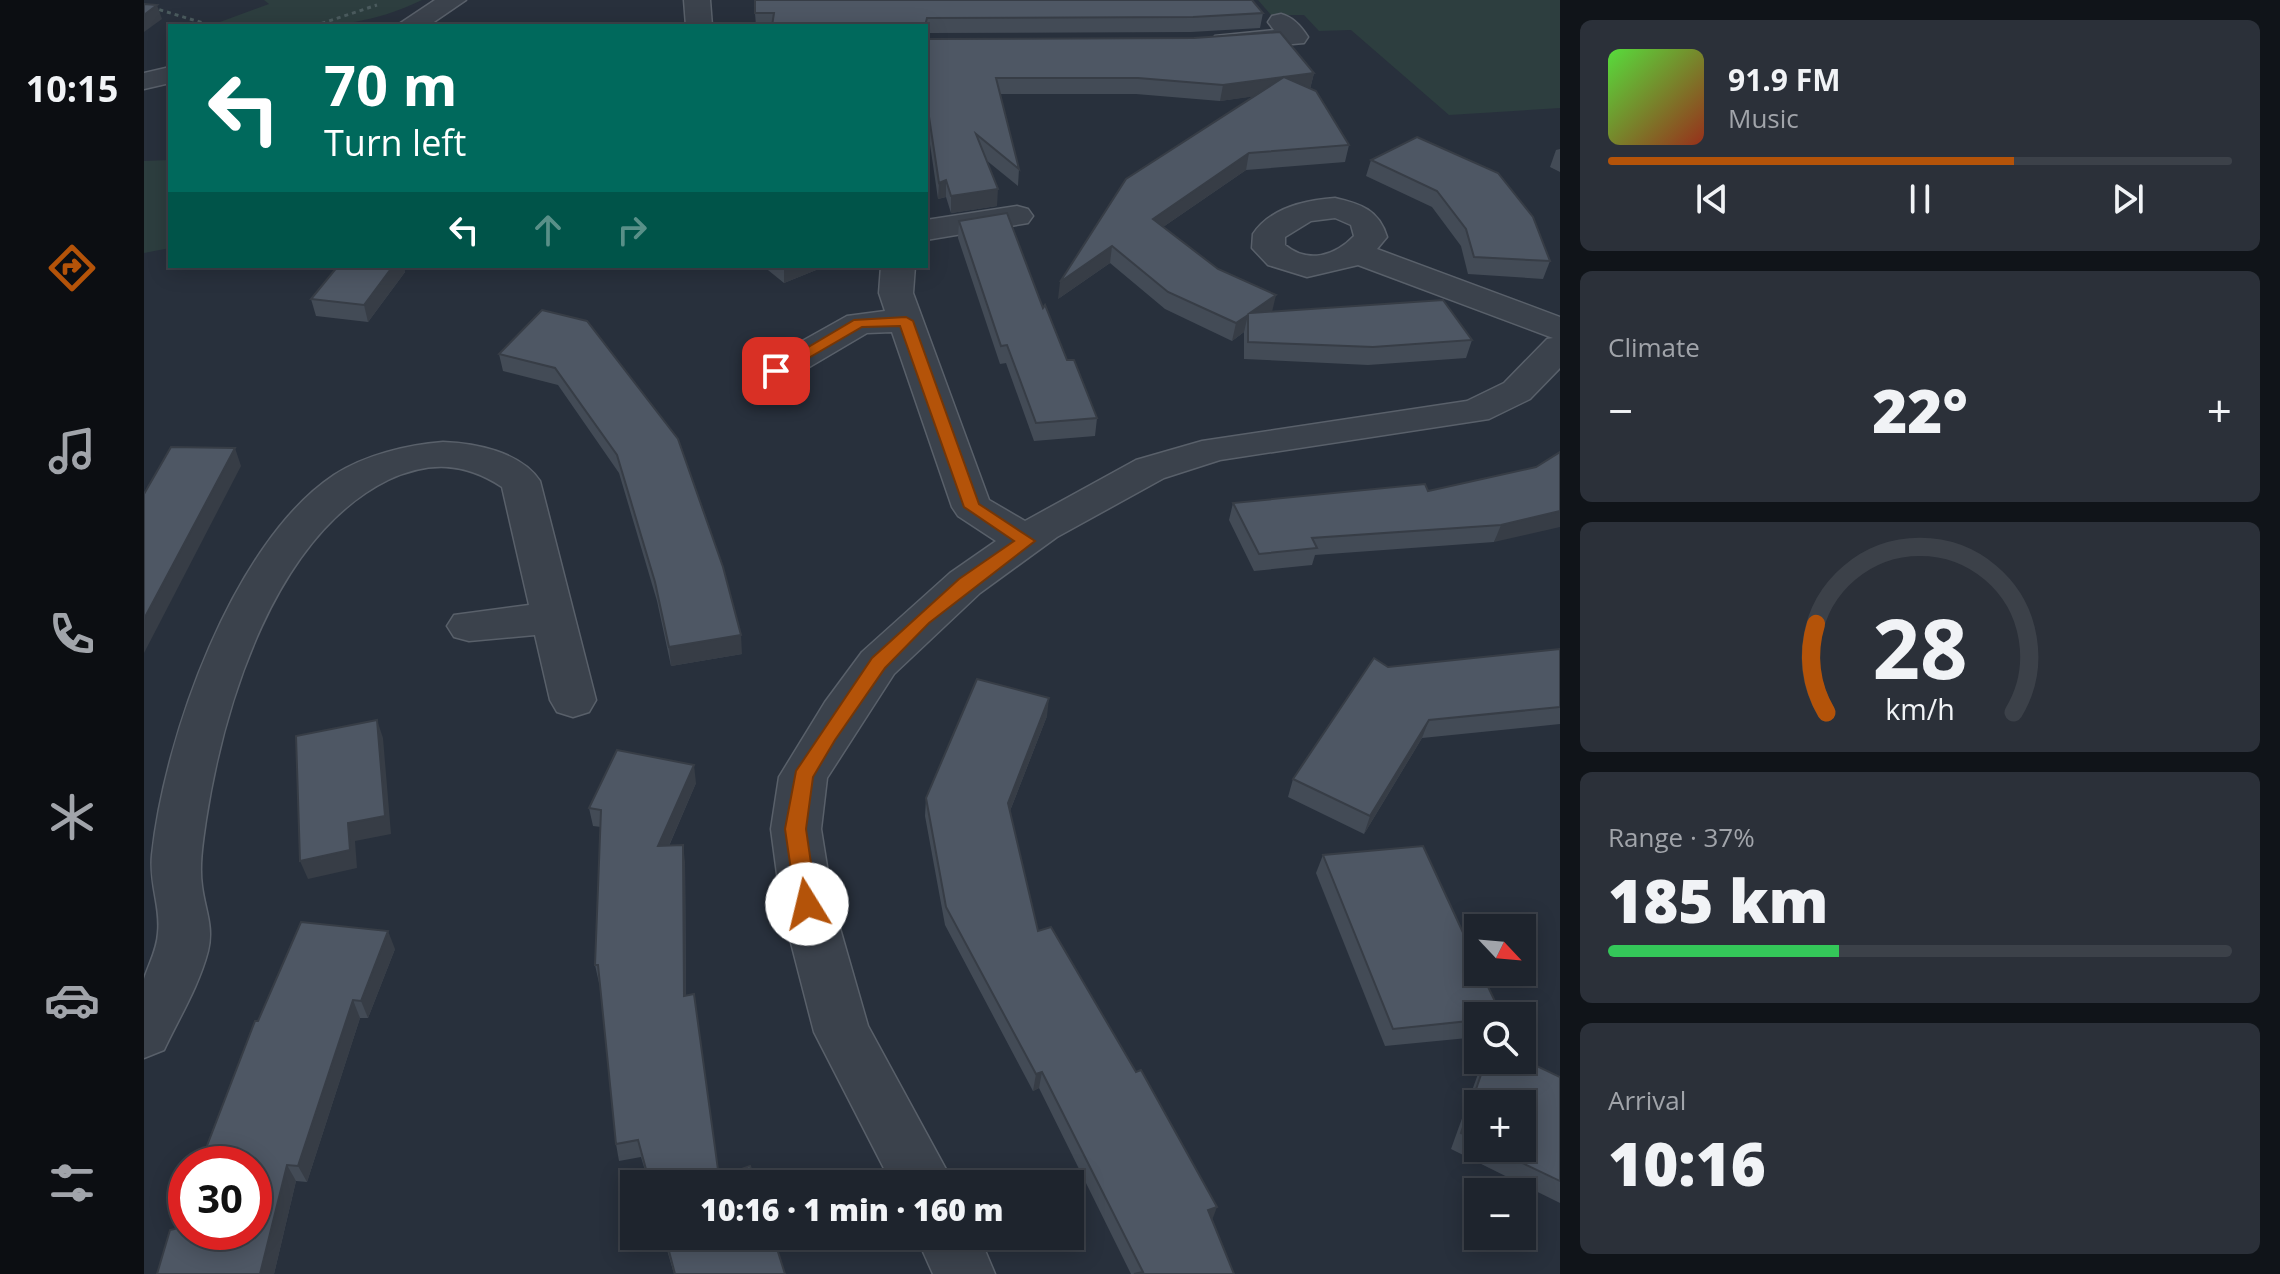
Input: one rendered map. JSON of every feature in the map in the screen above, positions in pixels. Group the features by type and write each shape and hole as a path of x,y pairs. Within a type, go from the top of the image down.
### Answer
{"street":[{"path":"412,24 453,0"},
{"path":"697,0 699,24"},
{"path":"1205,43 1295,37 1281,22"},
{"path":"144,81 168,75"},
{"path":"928,230 1017,216"},
{"path":"1359,254 1560,329"},
{"path":"898,268 896,293 972,507 1027,541"},
{"path":"776,371 859,323 906,321"},
{"path":"916,1170 842,1032 807,904 796,829 803,777 841,714 878,663 965,583 1027,541 1150,469 1216,449 1476,411 1517,391 1560,347"},
{"path":"144,1033 176,969 185,921 176,886 185,802 210,708 267,575 308,516 343,485 380,467 425,454 465,453 493,462 520,481 573,700"},
{"path":"469,626 554,618"},
{"path":"953,1250 964,1274"}],"path":[{"path":"322,24 349,17 387,1"},
{"path":"144,5 206,24"}],"shaded area":[{"path":"264,0 422,0 370,19 344,24 214,24 269,4"},
{"path":"1258,0 1560,0 1560,108 1449,115 1351,30 1319,31 1304,15 1271,15"},
{"path":"168,160 168,248 144,253 144,161"}],"building":[{"path":"755,0 1252,0 1263,13 1193,17 927,18 926,24 772,24 774,13 755,13"},
{"path":"144,4 157,5 144,15"},
{"path":"1280,32 1314,73 1223,85 1138,78 996,78 1019,169 976,134 998,189 951,196 946,180 939,183 928,110 928,39 1194,38"},
{"path":"1284,77 1316,91 1349,145 1249,153 1153,219 1218,269 1276,295 1250,313 1443,300 1472,340 1373,347 1248,342 1248,315 1236,323 1168,292 1112,246 1060,282 1126,179"},
{"path":"1417,137 1498,173 1533,217 1550,261 1474,257 1466,229 1437,191 1371,160"},
{"path":"1007,213 1043,308 1045,305 1067,360 1074,360 1097,418 1036,423 1007,345 1001,346 959,221"},
{"path":"336,268 392,268 364,305 311,299"},
{"path":"542,310 587,321 678,439 723,567 741,635 669,647 655,582 617,455 555,368 499,354"},
{"path":"171,447 235,448 144,619 144,494"},
{"path":"1560,452 1560,511 1501,525 1312,538 1317,548 1259,554 1233,503 1425,484 1428,491 1536,467"},
{"path":"1560,649 1560,707 1429,720 1370,816 1293,779 1374,658 1388,667"},
{"path":"977,679 1049,698 1008,803 1038,931 1051,927 1136,1072 1141,1070 1217,1207 1208,1210 1234,1274 1134,1274 1143,1272 1042,1072 1036,1074 946,907 926,798"},
{"path":"377,720 385,816 348,823 350,850 300,861 296,736"},
{"path":"617,750 694,765 658,846 683,845 684,996 694,994 718,1170 646,1170 638,1140 616,1144 598,965 595,965 601,810 589,808"},
{"path":"1423,846 1464,935 1464,986 1488,986 1495,1002 1464,1002 1464,1021 1393,1029 1323,855"},
{"path":"301,922 388,931 361,1001 353,1000 298,1166 287,1165 272,1226 272,1146 207,1146 255,1021 258,1021"},
{"path":"1536,1066 1560,1077 1560,1181 1520,1162 1536,1162 1536,1090 1476,1090 1481,1074 1536,1074"},
{"path":"168,1237 168,1250 266,1250 260,1274 157,1274"},
{"path":"669,1250 777,1250 785,1274 675,1274"}],"route":[{"path":"776,371 859,323 906,321 972,507 1027,541 965,583 923,618 878,663 828,735 803,777 796,829 807,904"}]}
